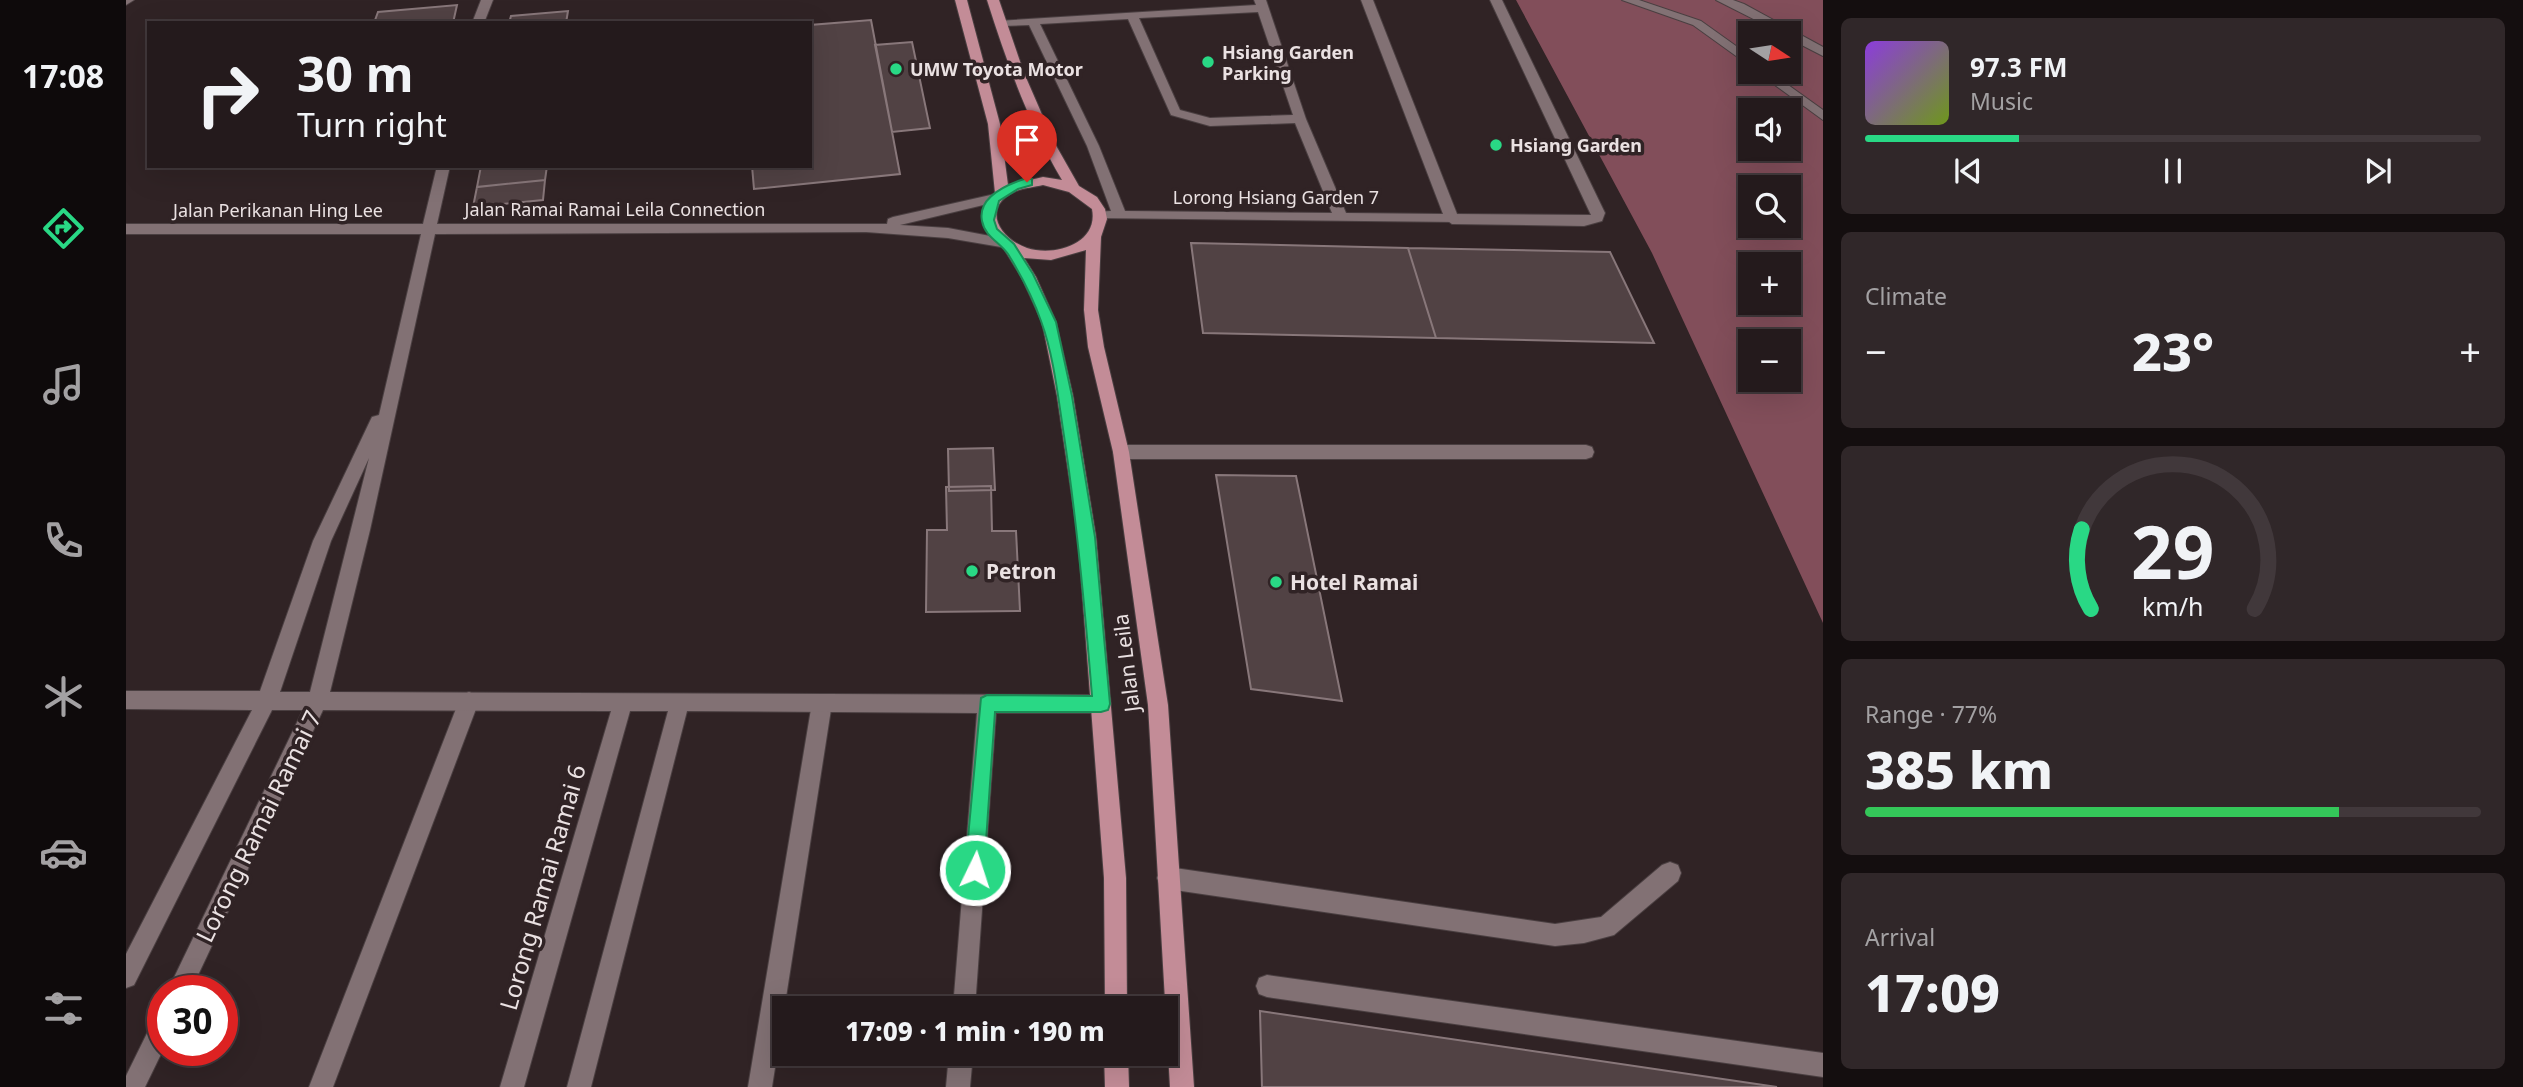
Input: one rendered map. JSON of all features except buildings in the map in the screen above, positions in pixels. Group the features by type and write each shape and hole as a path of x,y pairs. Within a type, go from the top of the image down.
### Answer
{"main road":[{"path":"961,0 994,124 998,196"},
{"path":"993,0 1024,94 1048,149 1073,187"},
{"path":"1043,181 1073,187 1085,194 1100,215 1100,226 1094,237 1083,247 1047,256 1027,254 1005,244 992,232 988,220 989,209 998,196 1020,184 1043,181"},
{"name":"Jalan Leila","path":"1094,237 1091,310 1096,347 1121,452 1145,602 1156,692 1182,1087"},
{"name":"Jalan Leila","path":"1005,244 1029,277 1049,322 1065,396 1087,537 1115,878 1116,996"},
{"path":"1116,1066 1117,1087"}],"street":[{"path":"1367,0 1452,219"},
{"name":"Lorong Hsiang Garden 7","path":"1100,215 1584,221 1597,218 1598,213 1496,0"},
{"path":"1628,0 1697,23 1738,53"},
{"path":"1722,0 1740,6 1823,52"},
{"path":"1000,23 1261,4 1300,119 1340,216"},
{"path":"1132,15 1175,112 1210,122 1300,119"},
{"path":"1033,22 1093,146 1120,216"},
{"path":"1779,84 1823,116"},
{"name":"Jalan Ramai Ramai Leila Connection","path":"444,168 429,229 866,227 948,233 1005,244"},
{"name":"Jalan Ramai Ramai Leila Connection","path":"866,227 949,211 998,196"},
{"name":"Jalan Perikanan Hing Lee","path":"126,229 429,229"},
{"path":"126,977 267,700 322,541 392,389 429,229"},
{"name":"Lorong Ramai Ramai 7","path":"186,975 318,700 392,389"},
{"path":"1121,452 1586,452"},
{"path":"126,700 1101,704"},
{"path":"321,1087 469,701"},
{"name":"Lorong Ramai Ramai 6","path":"512,1087 623,702"},
{"path":"579,1087 680,702"},
{"path":"760,1087 822,703"},
{"path":"965,996 987,704"},
{"path":"1168,878 1555,935 1606,926 1670,873"},
{"path":"1267,986 1823,1065"},
{"path":"133,1087 147,1058"},
{"path":"958,1087 960,1066"}],"shaded area":[{"path":"1516,0 1823,0 1823,623 1652,253"}],"place":[{"name":"Hsiang Garden Parking","path":"1208,62"},
{"name":"UMW Toyota Motor","path":"896,69"},
{"name":"Hsiang Garden","path":"1496,145"},
{"name":"Petron","path":"972,571"},
{"name":"Hotel Ramai","path":"1276,582"}],"route":[{"path":"975,870 987,704 1101,704 1087,537 1065,396 1049,322 1029,277 1010,247 992,232 988,220 989,209 995,198 1013,186 1027,182"}]}
